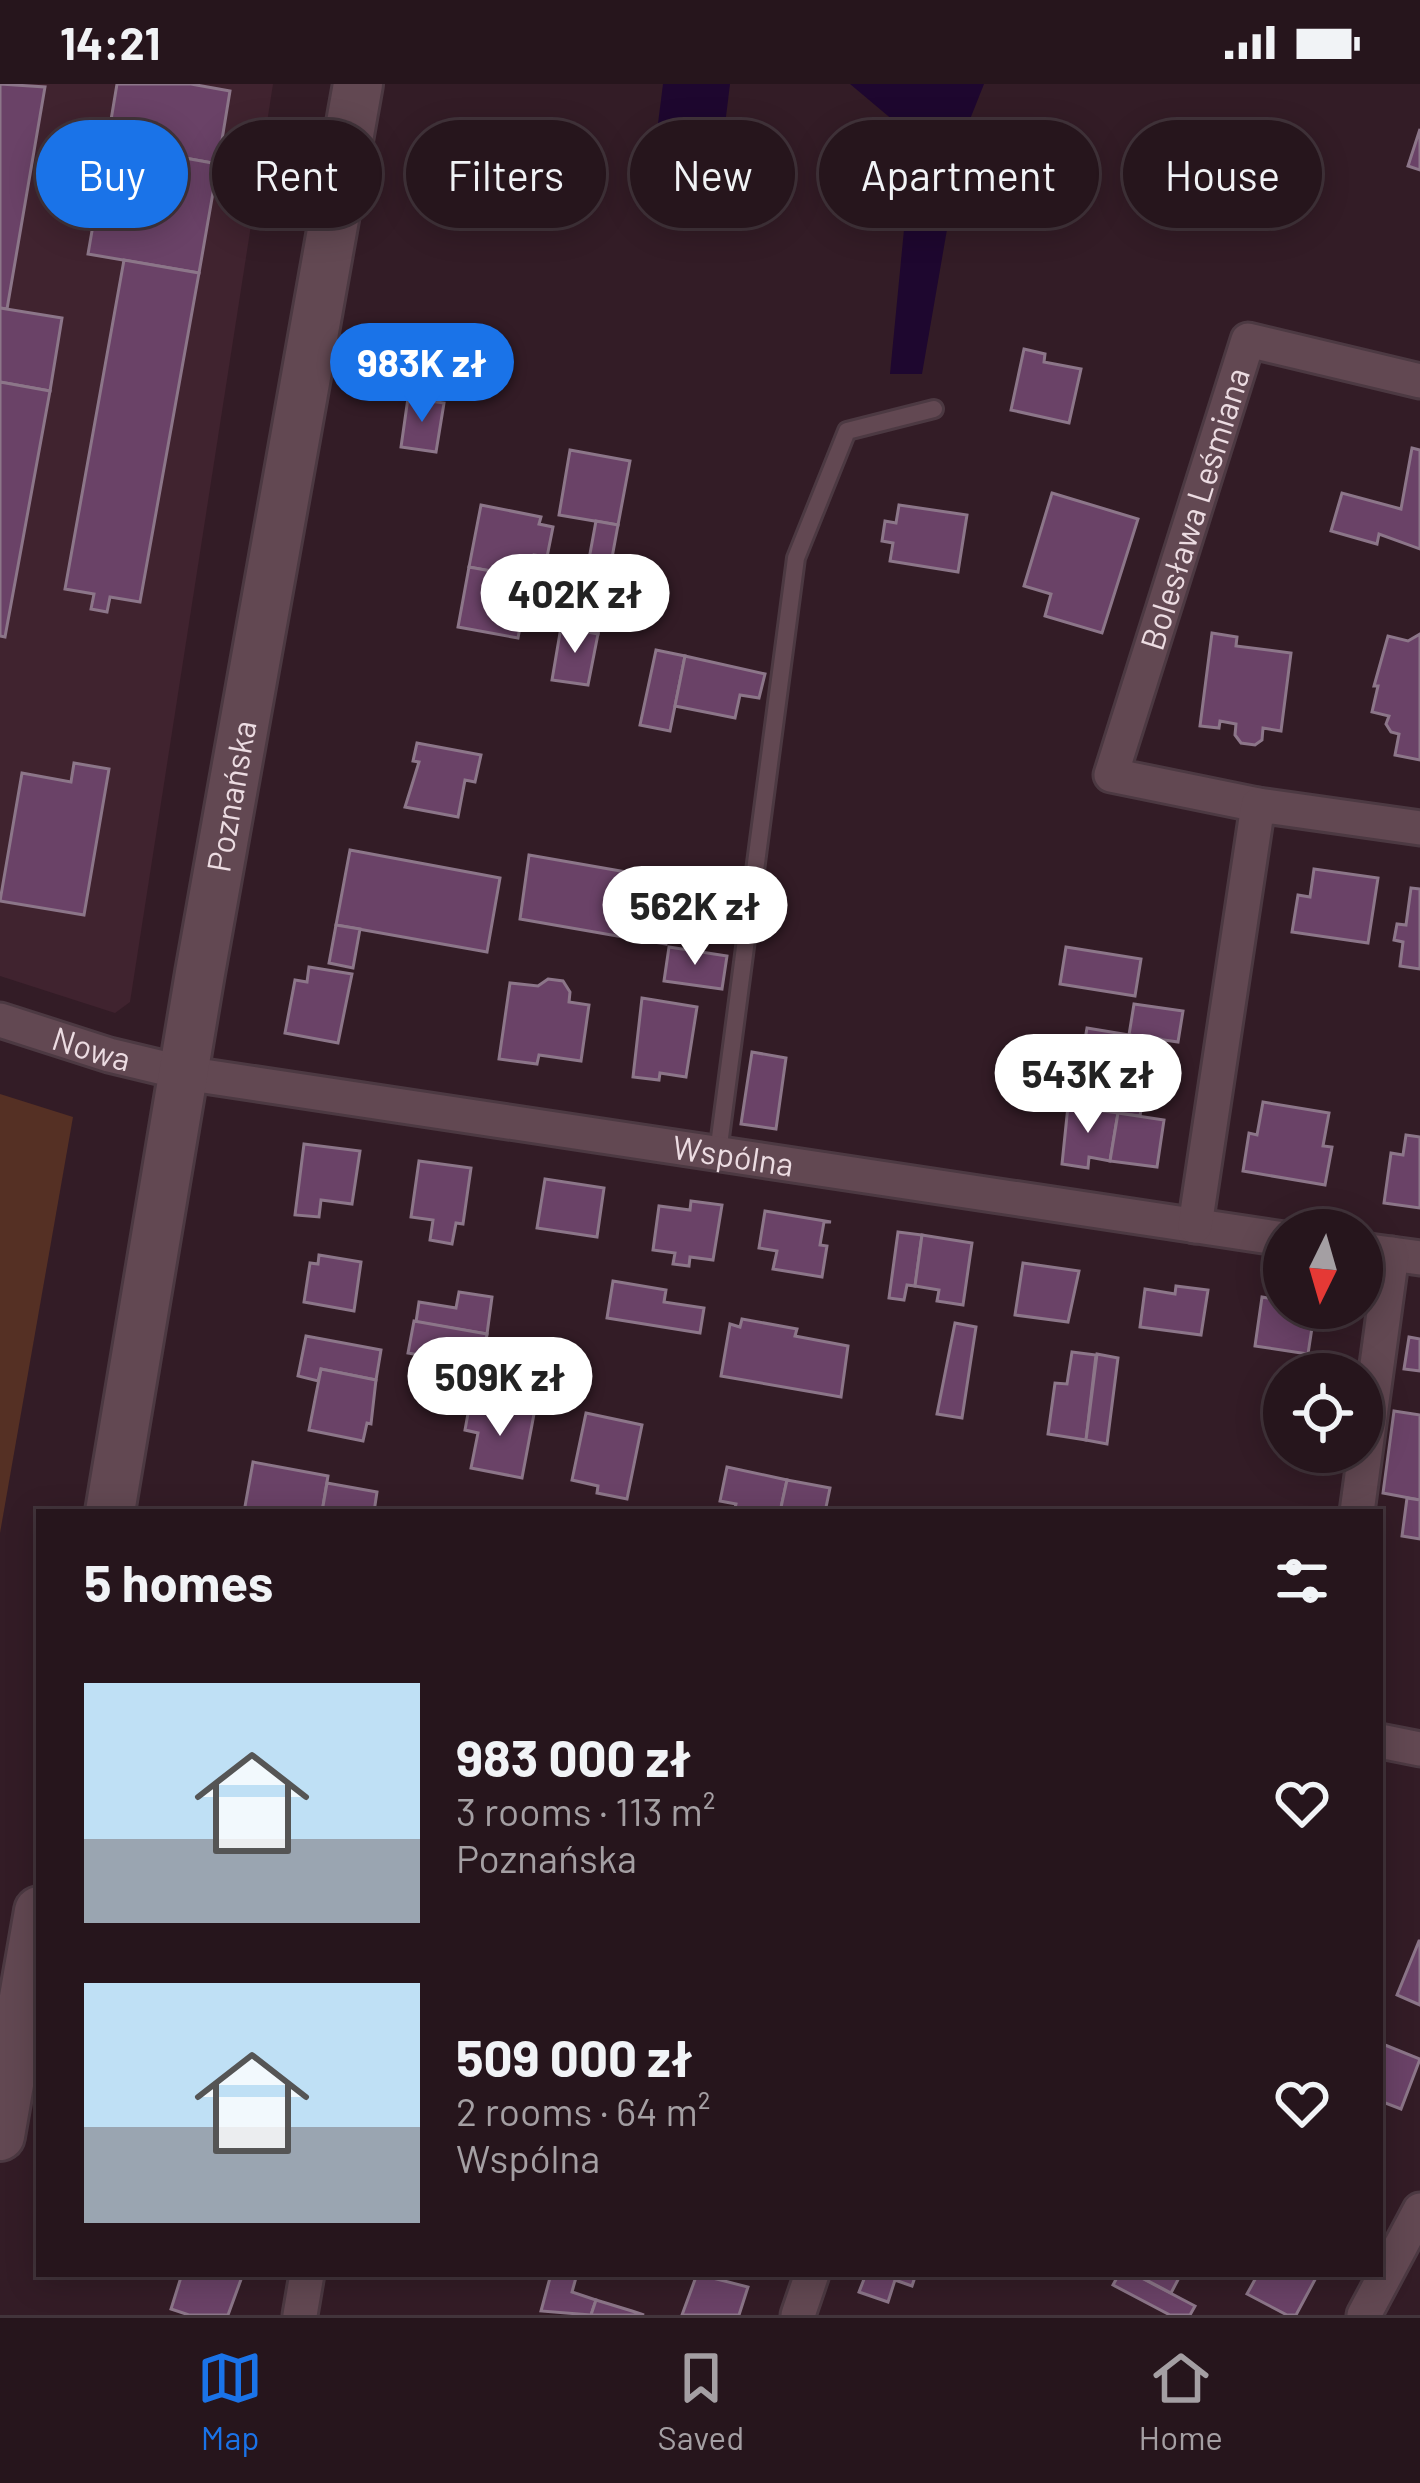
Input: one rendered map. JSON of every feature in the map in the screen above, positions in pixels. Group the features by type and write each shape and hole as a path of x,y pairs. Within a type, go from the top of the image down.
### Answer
{"main road":[{"name":"Poznańska","path":"111,1509 358,84"},
{"path":"0,2136 36,1929"}],"street":[{"name":"Bolesława Leśmiana","path":"1258,805 1111,776 1248,340 1420,381"},
{"path":"1196,1226 1258,805 1420,828"},
{"name":"Nowa","path":"0,1020 109,1055 184,1072"},
{"name":"Wspólna","path":"184,1072 1263,1236"},
{"path":"1357,1509 1391,1254"},
{"path":"1383,1742 1420,1749"},
{"path":"1364,2315 1420,2210"},
{"path":"300,2315 306,2277"},
{"path":"798,2315 811,2277"}],"lane":[{"path":"718,1153 796,558 848,431 934,409"}],"shaded area":[{"path":"0,84 273,84 267,120 212,120 212,228 251,228 130,1002 115,1013 0,976"},
{"path":"663,84 730,84 726,120 658,120"},
{"path":"850,84 984,84 970,120 893,120"},
{"path":"904,228 947,228 922,374 890,374"},
{"path":"0,1094 73,1117 0,1533"}],"building":[{"path":"0,84 45,87 7,309 0,308"},
{"path":"117,84 191,84 230,91 225,120 212,120 212,163 188,159 188,120 111,120"},
{"path":"1420,129 1420,170 1408,166"},
{"path":"188,159 212,163 212,198 199,273 88,254 92,228 188,228"},
{"path":"124,260 199,273 140,602 110,597 107,612 91,609 94,594 65,589"},
{"path":"0,308 62,318 50,391 0,382"},
{"path":"1024,349 1045,354 1044,362 1081,369 1069,423 1011,410"},
{"path":"0,382 50,391 5,637 0,636"},
{"path":"408,398 444,403 436,452 401,447"},
{"path":"1412,448 1420,450 1420,549 1379,534 1377,544 1331,531 1342,493 1401,509"},
{"path":"570,450 630,461 618,525 559,515"},
{"path":"1052,493 1138,519 1102,633 1045,616 1051,594 1024,586"},
{"path":"481,505 541,517 539,524 553,527 547,557 534,555 529,578 469,567"},
{"path":"899,505 967,515 958,572 890,561 893,543 882,541 885,521 896,523"},
{"path":"596,521 618,525 598,634 576,630"},
{"path":"469,567 529,578 518,638 458,627"},
{"path":"561,627 598,634 588,685 552,680"},
{"path":"1212,633 1237,637 1236,646 1291,653 1281,731 1263,728 1262,740 1255,745 1241,743 1235,735 1236,724 1220,721 1219,728 1200,726"},
{"path":"1420,634 1420,760 1395,755 1399,734 1386,724 1389,716 1372,712 1388,636 1408,641"},
{"path":"656,650 685,656 670,731 640,725"},
{"path":"685,656 765,674 759,698 740,695 735,718 675,706"},
{"path":"417,743 481,755 475,782 465,780 458,817 405,807 419,762 413,761"},
{"path":"74,763 109,769 84,915 0,901 22,773 71,782"},
{"path":"350,850 500,878 487,952 336,925"},
{"path":"529,855 632,873 623,937 520,919"},
{"path":"1314,869 1378,878 1368,943 1292,932 1298,895 1310,897"},
{"path":"632,873 675,881 666,944 623,937"},
{"path":"1411,888 1420,889 1420,969 1400,966 1403,942 1394,940 1397,924 1406,925"},
{"path":"336,925 360,929 353,968 329,963"},
{"path":"669,947 727,956 722,989 664,981"},
{"path":"1066,947 1141,959 1135,996 1060,984"},
{"path":"309,967 352,974 338,1043 285,1033 295,980 307,982"},
{"path":"548,979 563,981 570,992 569,1002 589,1005 581,1061 539,1055 537,1064 499,1059 510,983 538,986"},
{"path":"642,998 697,1007 686,1077 660,1073 659,1080 633,1077"},
{"path":"1134,1004 1183,1011 1178,1042 1129,1035"},
{"path":"1087,1028 1129,1035 1118,1113 1101,1110 1101,1068 1087,1066 1090,1052 1083,1051"},
{"path":"1129,1035 1160,1039 1151,1092 1144,1091 1140,1116 1118,1113"},
{"path":"752,1052 786,1058 776,1129 741,1124"},
{"path":"1263,1102 1329,1113 1323,1146 1332,1147 1325,1185 1243,1171 1249,1133 1257,1135"},
{"path":"1068,1106 1118,1113 1110,1161 1089,1157 1088,1168 1062,1164"},
{"path":"1118,1113 1164,1120 1157,1167 1110,1161"},
{"path":"1406,1135 1420,1137 1420,1208 1384,1203 1391,1153 1403,1155"},
{"path":"304,1144 360,1151 352,1204 321,1200 319,1217 295,1215"},
{"path":"419,1161 471,1168 463,1224 456,1223 452,1244 430,1240 433,1220 411,1217"},
{"path":"545,1179 604,1188 597,1237 537,1228"},
{"path":"691,1201 722,1205 713,1260 690,1257 689,1266 673,1264 675,1253 653,1250 659,1206 690,1210"},
{"path":"765,1211 831,1222 824,1222 820,1245 827,1246 822,1277 773,1269 777,1251 759,1248"},
{"path":"898,1232 922,1235 915,1286 907,1285 904,1300 889,1298"},
{"path":"922,1235 972,1243 963,1305 937,1301 939,1290 915,1286"},
{"path":"319,1255 361,1262 354,1311 304,1302 310,1263 318,1264"},
{"path":"1023,1263 1079,1271 1068,1322 1015,1315"},
{"path":"613,1281 666,1290 664,1302 704,1308 700,1333 607,1318"},
{"path":"1176,1286 1208,1290 1201,1335 1140,1327 1145,1289 1175,1294"},
{"path":"459,1292 492,1297 487,1334 416,1322 419,1302 456,1308"},
{"path":"1262,1297 1263,1329 1312,1329 1308,1353 1255,1346"},
{"path":"742,1319 797,1329 795,1336 848,1346 841,1397 721,1376 730,1324 740,1327"},
{"path":"414,1321 487,1334 484,1355 467,1352 465,1363 408,1353"},
{"path":"955,1323 976,1327 962,1418 937,1414"},
{"path":"306,1336 381,1350 376,1380 321,1369 318,1381 298,1376"},
{"path":"1409,1337 1420,1339 1420,1371 1404,1369"},
{"path":"1072,1352 1096,1355 1086,1440 1048,1434 1055,1383 1067,1384"},
{"path":"1097,1354 1118,1358 1107,1444 1086,1440"},
{"path":"321,1369 376,1380 371,1424 367,1423 363,1441 309,1430"},
{"path":"484,1404 534,1414 522,1478 471,1468 478,1433 465,1430 469,1408 482,1411"},
{"path":"1394,1411 1420,1415 1420,1500 1383,1493"},
{"path":"586,1413 642,1425 627,1499 597,1493 598,1486 572,1480"},
{"path":"253,1462 328,1476 322,1509 245,1509"},
{"path":"727,1467 787,1480 781,1509 735,1509 736,1504 720,1501"},
{"path":"787,1480 830,1488 826,1509 781,1509"},
{"path":"327,1483 377,1492 374,1509 323,1509"},
{"path":"1407,1498 1420,1500 1420,1539 1402,1536"},
{"path":"1420,1941 1420,2005 1397,1995"},
{"path":"1383,2044 1420,2059 1401,2109 1383,2102"},
{"path":"181,2277 242,2277 228,2315 189,2315 171,2309"},
{"path":"550,2277 576,2277 572,2292 596,2300 591,2315 541,2311"},
{"path":"696,2277 748,2287 739,2315 682,2315"},
{"path":"865,2277 915,2277 912,2286 895,2280 888,2302 859,2292"},
{"path":"1117,2277 1140,2277 1195,2306 1190,2315 1170,2315 1113,2285"},
{"path":"1141,2277 1179,2277 1171,2293"},
{"path":"1256,2277 1316,2277 1296,2315 1247,2294"},
{"path":"596,2300 632,2311 644,2315 591,2315"}]}
